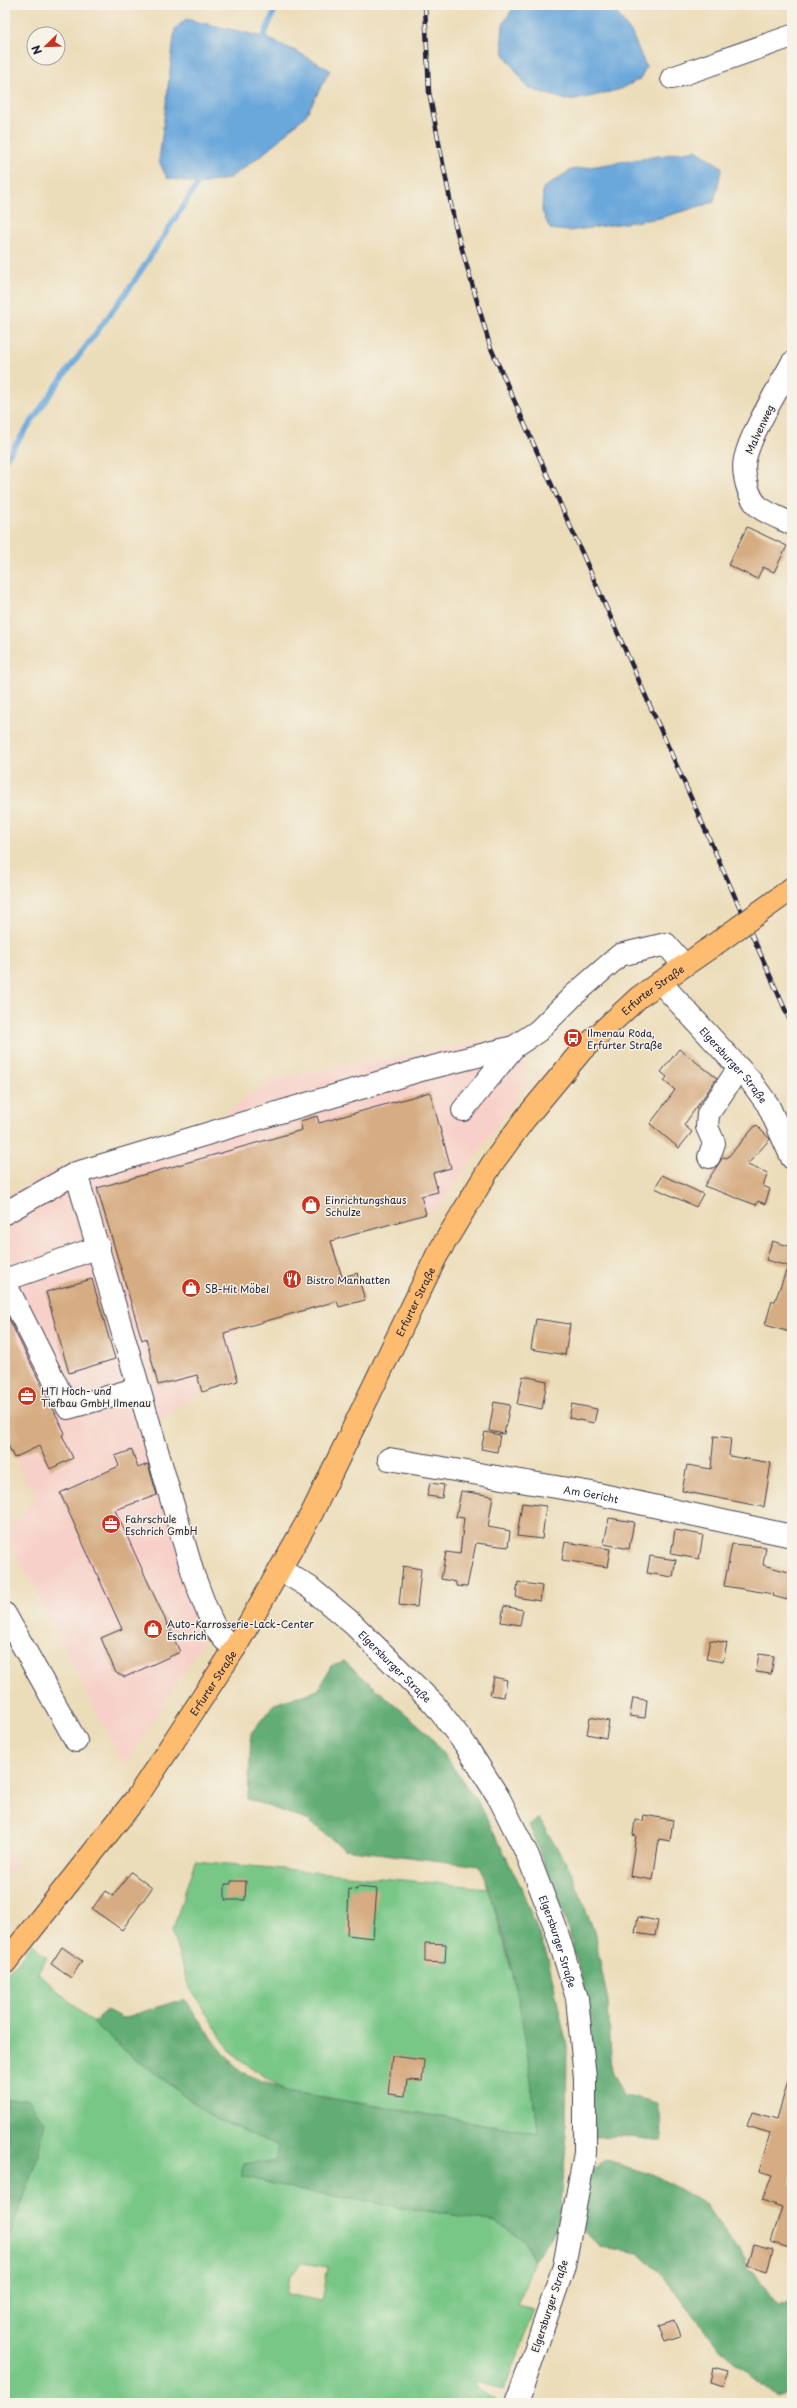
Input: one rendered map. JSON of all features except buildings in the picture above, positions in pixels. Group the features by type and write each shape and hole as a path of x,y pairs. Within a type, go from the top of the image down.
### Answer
{"main road":[{"name":"Erfurter Straße","path":"5,1963 137,1797 235,1648 281,1570 318,1499 437,1255 492,1164 529,1114 582,1050 619,1015 660,982 788,892"}],"street":[{"path":"672,78 792,36"},
{"name":"Malvenweg","path":"792,363 751,442 744,460 745,476 750,492 758,507 792,524"},
{"path":"463,1110 514,1047 538,1031 569,999 620,955 666,944 684,965"},
{"name":"Elgersburger Straße","path":"660,982 739,1068 768,1105 792,1158"},
{"path":"5,1212 76,1173 421,1070 514,1047"},
{"path":"709,1157 714,1142 707,1127 708,1114 739,1068"},
{"path":"76,1173 99,1247 194,1577 214,1624 225,1643 235,1648"},
{"path":"5,1280 99,1247"},
{"path":"5,1283 68,1408 139,1388"},
{"name":"Am Gericht","path":"389,1459 598,1494 792,1536"},
{"name":"Elgersburger Straße","path":"281,1570 309,1587 353,1624 434,1704 464,1744 499,1798 528,1856 555,1926 577,1998 585,2078 585,2153 564,2266 517,2403"},
{"path":"5,1614 76,1741"}],"shaded area":[{"path":"522,1034 527,1084 437,1210 332,1241 342,1277 357,1273 365,1300 339,1307 337,1301 235,1330 238,1381 202,1392 151,1426 214,1624 124,1766 5,1532 36,1499 5,1439 5,1197 57,1167 220,1117 269,1080"},
{"path":"5,1844 18,1867 5,1876"}],"green space":[{"path":"345,1662 428,1733 480,1805 520,1885 548,1958 567,2046 566,2144 560,2218 545,2247 534,2260 524,2240 497,2222 307,2192 241,2176 244,2163 275,2162 279,2146 214,2118 123,2049 93,2023 107,2010 122,2018 184,1999 214,2041 240,2070 248,2075 286,2091 537,2133 524,2031 511,1964 492,1898 480,1866 344,1849 309,1821 248,1799 251,1733 274,1704 318,1690 331,1666"},
{"path":"539,1819 571,1871 594,1931 608,2002 612,2074 623,2094 657,2103 663,2141 620,2136 594,2137 585,1993 566,1921 529,1825"},
{"path":"195,1861 489,1888 521,2006 538,2133 286,2091 233,2055 188,1985 172,1932"},
{"path":"33,1944 47,1958 38,1973 123,2049 214,2118 279,2146 275,2162 244,2163 307,2192 497,2222 524,2240 534,2260 518,2306 534,2310 504,2389 476,2382 476,2387 495,2400 494,2403 5,2403 5,2247 35,2167 8,2099 5,2110 5,1975","holes":["301,2263 328,2267 322,2301 287,2294 290,2277"]},
{"path":"8,2099 28,2099 45,2123 35,2167 5,2247 5,2110"},
{"path":"605,2160 659,2177 706,2205 745,2259 745,2267 752,2272 778,2305 792,2304 792,2391 776,2396 720,2350 663,2276 638,2253 599,2246 580,2227 588,2171"}],"water":[{"path":"515,5 611,5 632,34 646,67 640,79 621,89 589,97 566,100 528,88 504,54 502,40 503,24"},
{"path":"186,19 264,37 298,52 330,70 306,115 263,154 228,179 199,184 167,178 159,161 175,29"},
{"path":"696,150 722,167 714,202 660,218 569,231 550,229 542,211 543,188 571,170"}],"waterway":[{"path":"261,43 277,5"},
{"path":"5,460 54,389 131,286 201,179"}],"railway":[{"path":"425,5 429,92 455,225 490,346 792,1025"}],"place":[{"name":"Ilmenau Roda, Erfurter Straße","path":"573,1038"},
{"name":"Einrichtungshaus Schulze","path":"311,1205"},
{"name":"Bistro Manhatten","path":"292,1279"},
{"name":"SB-Hit Möbel","path":"191,1288"},
{"name":"HTI Hoch- und Tiefbau GmbH Ilmenau","path":"27,1396"},
{"name":"Fahrschule Eschrich GmbH","path":"111,1524"},
{"name":"Auto-Karrosserie-Lack-Center Eschrich","path":"153,1629"}]}
